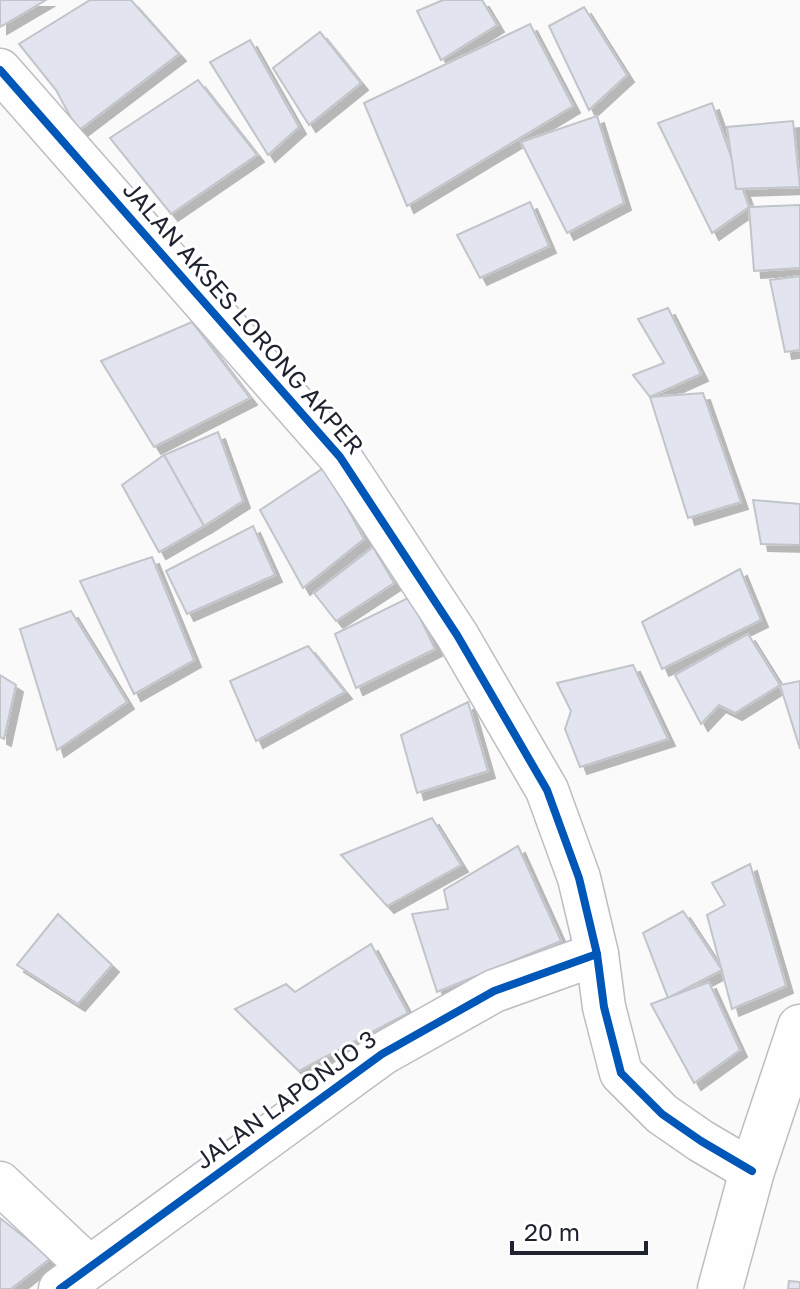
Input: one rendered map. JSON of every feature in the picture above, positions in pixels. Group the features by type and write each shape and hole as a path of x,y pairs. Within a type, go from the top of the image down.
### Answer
{"street":[{"name":"JALAN AKSES LORONG AKPER","path":"0,70 340,457 457,635 547,790 579,878 597,954 604,1007 621,1073 662,1114 752,1171"},
{"name":"JALAN LAPONJO 3","path":"74,1278 382,1054 494,991 597,954"},
{"path":"720,1289 752,1171 800,1027"},
{"path":"0,1183 74,1278"}],"building":[{"path":"0,0 46,0 0,27"},
{"path":"90,0 131,0 179,54 78,131 56,90 19,44"},
{"path":"443,0 482,0 497,25 441,60 417,11"},
{"path":"584,7 627,75 589,110 549,26"},
{"path":"530,24 573,106 407,206 364,103"},
{"path":"320,32 361,83 309,125 273,68"},
{"path":"250,40 299,127 268,155 210,62"},
{"path":"198,80 257,155 171,214 110,138"},
{"path":"712,103 749,207 712,233 658,123"},
{"path":"597,116 624,203 567,233 521,142"},
{"path":"793,121 800,187 736,189 727,127"},
{"path":"530,202 549,246 480,278 457,235"},
{"path":"800,205 800,268 754,271 749,207"},
{"path":"800,276 800,350 785,352 770,280"},
{"path":"668,308 701,374 650,397 633,375 664,363 638,319"},
{"path":"192,322 250,398 154,447 101,361"},
{"path":"703,393 741,502 688,518 650,397"},
{"path":"218,432 243,501 204,526 164,455"},
{"path":"164,455 204,526 159,552 122,485"},
{"path":"325,467 364,539 303,588 260,510"},
{"path":"753,500 800,504 800,545 761,544"},
{"path":"253,526 275,575 187,614 166,571"},
{"path":"373,547 394,583 336,621 314,593"},
{"path":"152,557 194,660 134,694 80,581"},
{"path":"740,569 761,620 662,669 642,622"},
{"path":"410,597 435,649 356,688 335,634"},
{"path":"71,611 127,702 57,750 20,629"},
{"path":"748,634 780,685 735,713 719,705 701,724 675,675"},
{"path":"308,646 345,692 256,741 230,681"},
{"path":"633,665 668,739 580,767 565,729 571,711 557,683"},
{"path":"0,675 16,685 4,739 0,737"},
{"path":"800,681 800,749 780,685"},
{"path":"468,702 488,771 417,793 401,735"},
{"path":"432,818 461,865 387,906 341,855"},
{"path":"518,846 561,941 437,992 412,914 448,909 444,890"},
{"path":"750,864 786,986 732,1009 707,915 725,905 712,883"},
{"path":"683,911 722,970 668,998 643,933"},
{"path":"58,914 112,965 78,1004 17,965"},
{"path":"371,944 408,1013 299,1071 235,1009 286,984 295,992"},
{"path":"709,982 740,1050 694,1083 651,1004"},
{"path":"0,1218 51,1258 11,1289 0,1289"},
{"path":"789,1281 800,1282 800,1289 788,1289"}],"cycle path":[{"path":"0,70 340,457 457,635 547,790 579,878 597,954 604,1007 621,1073 662,1114 752,1171"},
{"path":"60,1289 382,1054 494,991 597,954"}]}
